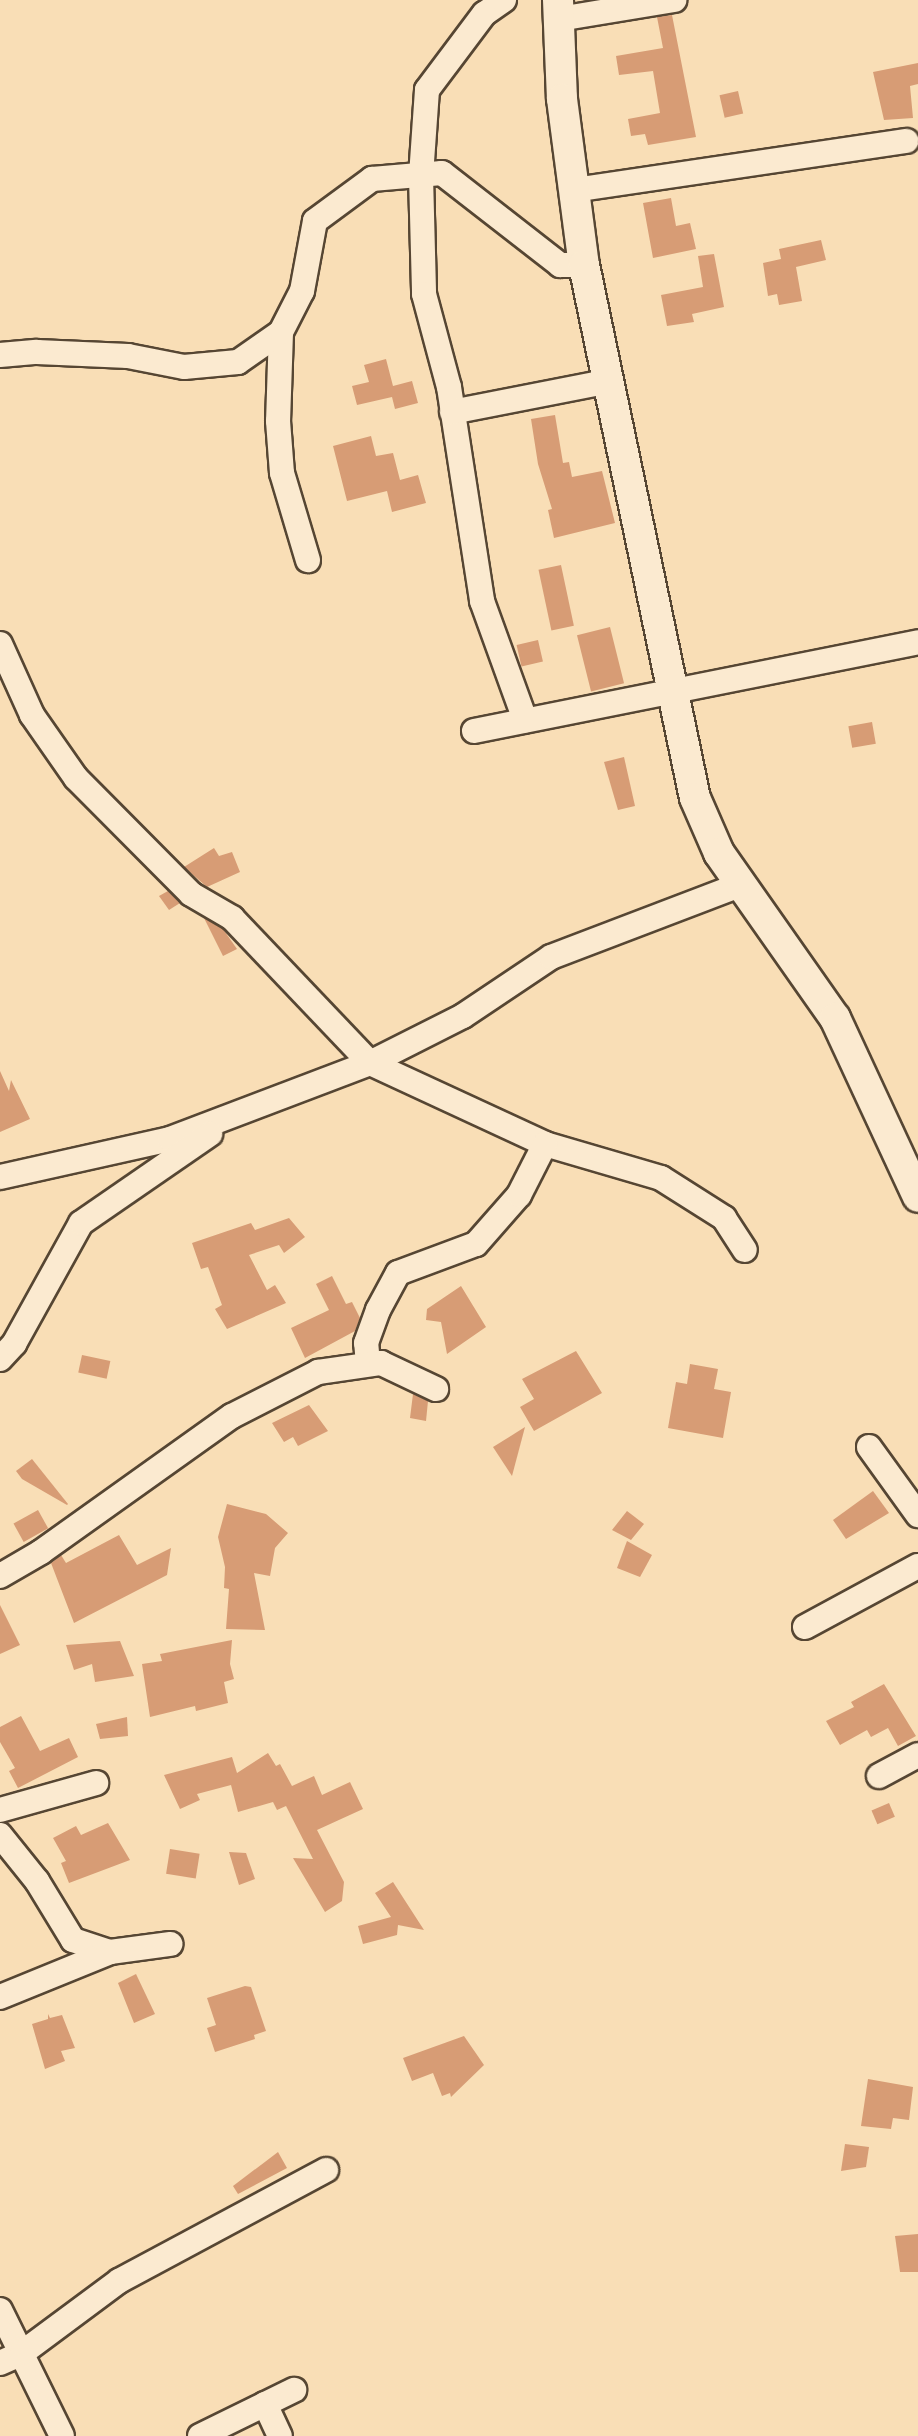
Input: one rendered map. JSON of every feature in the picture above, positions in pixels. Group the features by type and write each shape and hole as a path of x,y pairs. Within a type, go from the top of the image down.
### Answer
{"street":[{"path":"504,0 484,14 427,90 421,176 424,294 452,412 482,601 525,720"},
{"path":"674,0 558,10 562,99 584,265 610,381 694,798 719,853 835,1018 918,1197"},
{"path":"574,190 906,141"},
{"path":"308,560 282,473 278,421 281,332 302,291 315,222 372,179 442,173 560,265 584,265"},
{"path":"0,356 37,352 128,356 184,367 238,362 281,332"},
{"path":"452,412 610,381"},
{"path":"474,731 918,642"},
{"path":"0,644 32,715 76,777 191,894 232,918 370,1063 545,1144 660,1178 724,1218 745,1250"},
{"path":"0,1177 170,1139 370,1063 463,1016 551,957 742,884"},
{"path":"0,1359 14,1344 81,1223 244,1111"},
{"path":"368,1365 366,1343 378,1310 398,1274 476,1244 519,1195 545,1144"},
{"path":"0,1576 41,1552 232,1416 318,1372 381,1363 436,1389"},
{"path":"869,1447 918,1515"},
{"path":"805,1627 918,1566"},
{"path":"879,1776 918,1755"},
{"path":"0,1810 96,1783"},
{"path":"0,1835 36,1881 73,1940 110,1952"},
{"path":"0,1996 110,1952 170,1944"},
{"path":"11,2358 119,2281 326,2170"},
{"path":"0,2310 11,2358 62,2436"},
{"path":"200,2436 294,2390"},
{"path":"265,2404 280,2436"}],"building":[{"path":"672,15 696,137 648,145 645,134 631,136 628,119 660,113 653,71 619,75 616,56 663,48 657,17"},
{"path":"918,63 918,84 910,86 913,118 884,120 873,72"},
{"path":"738,91 743,113 725,118 719,95"},
{"path":"671,198 676,226 690,223 696,249 653,258 643,203"},
{"path":"821,240 826,260 796,267 802,301 779,305 777,294 768,296 763,263 781,259 779,249"},
{"path":"714,254 724,307 692,314 694,322 667,326 661,295 703,287 698,256"},
{"path":"386,359 393,386 412,381 418,403 395,409 392,397 357,405 352,386 369,382 364,365"},
{"path":"555,415 563,463 569,462 572,477 602,471 615,523 554,538 548,510 552,509 538,464 531,419"},
{"path":"371,436 376,456 393,453 400,480 418,475 426,503 392,512 387,491 347,501 333,446"},
{"path":"561,565 574,626 551,630 539,570"},
{"path":"610,627 624,683 591,692 577,635"},
{"path":"538,640 543,661 522,666 517,645"},
{"path":"872,722 876,744 852,748 848,726"},
{"path":"624,757 635,806 618,810 604,762"},
{"path":"214,848 219,856 232,852 240,872 207,887 184,867"},
{"path":"168,891 180,903 169,910 159,896"},
{"path":"204,918 223,929 237,949 223,956"},
{"path":"0,1071 9,1091 11,1080 30,1119 0,1132"},
{"path":"289,1218 305,1237 284,1253 279,1245 249,1255 267,1290 275,1285 286,1303 227,1329 215,1309 222,1305 208,1267 201,1269 192,1243 251,1223 255,1230"},
{"path":"332,1276 346,1304 352,1302 360,1318 355,1331 305,1358 291,1328 329,1310 316,1284"},
{"path":"461,1286 486,1327 447,1354 441,1322 426,1320 427,1309"},
{"path":"576,1351 602,1393 534,1431 520,1407 534,1399 522,1379"},
{"path":"82,1355 110,1361 107,1379 78,1373"},
{"path":"690,1364 718,1369 714,1389 731,1392 723,1438 668,1428 676,1382 687,1384"},
{"path":"413,1394 428,1401 426,1421 410,1418"},
{"path":"309,1405 328,1431 298,1446 293,1437 284,1442 272,1423"},
{"path":"525,1427 512,1476 493,1447"},
{"path":"32,1459 67,1505 22,1479 16,1471"},
{"path":"873,1491 889,1513 846,1539 833,1520"},
{"path":"227,1504 266,1514 288,1533 275,1548 270,1576 254,1573 265,1630 226,1629 229,1589 224,1588 225,1567 218,1537"},
{"path":"38,1510 48,1528 24,1542 14,1524"},
{"path":"627,1511 644,1524 631,1540 612,1530"},
{"path":"119,1535 137,1565 171,1548 167,1575 74,1623 51,1563 61,1555 66,1563"},
{"path":"627,1541 652,1555 640,1577 617,1568"},
{"path":"0,1605 20,1645 0,1654"},
{"path":"232,1640 230,1664 234,1679 224,1682 228,1703 196,1711 195,1706 150,1717 142,1664 162,1661 160,1654"},
{"path":"120,1641 134,1676 95,1682 92,1664 74,1670 66,1645"},
{"path":"884,1684 916,1736 898,1746 888,1728 871,1737 867,1730 840,1745 826,1721 854,1707 851,1702"},
{"path":"21,1716 40,1751 69,1738 78,1757 18,1788 9,1771 15,1768 0,1742 0,1727"},
{"path":"127,1717 128,1736 100,1739 96,1724"},
{"path":"268,1753 276,1766 280,1764 292,1786 314,1776 322,1795 350,1782 363,1809 317,1830 344,1882 342,1901 325,1912 293,1858 313,1859 286,1806 277,1810 273,1802 238,1812 231,1785 197,1794 200,1800 180,1809 164,1775 232,1757 237,1773"},
{"path":"889,1803 895,1817 877,1824 872,1810"},
{"path":"108,1823 130,1860 69,1883 61,1863 66,1861 53,1838 76,1826 81,1835"},
{"path":"170,1849 200,1854 196,1878 166,1874"},
{"path":"229,1852 246,1853 255,1879 239,1885"},
{"path":"393,1882 424,1930 398,1925 397,1935 363,1944 358,1926 391,1917 375,1893"},
{"path":"136,1974 155,2014 134,2023 118,1983"},
{"path":"245,1986 251,1987 266,2031 254,2035 255,2039 215,2052 207,2028 216,2025 207,1998"},
{"path":"48,2014 50,2018 62,2015 75,2048 61,2051 65,2061 45,2069 32,2024 48,2019"},
{"path":"464,2036 484,2065 451,2097 450,2093 442,2096 433,2073 412,2081 403,2058"},
{"path":"868,2079 913,2087 909,2120 893,2118 891,2129 861,2126"},
{"path":"845,2144 869,2147 866,2167 841,2171"},
{"path":"278,2152 287,2168 238,2194 233,2186"},
{"path":"918,2234 918,2272 900,2272 895,2236"}]}
